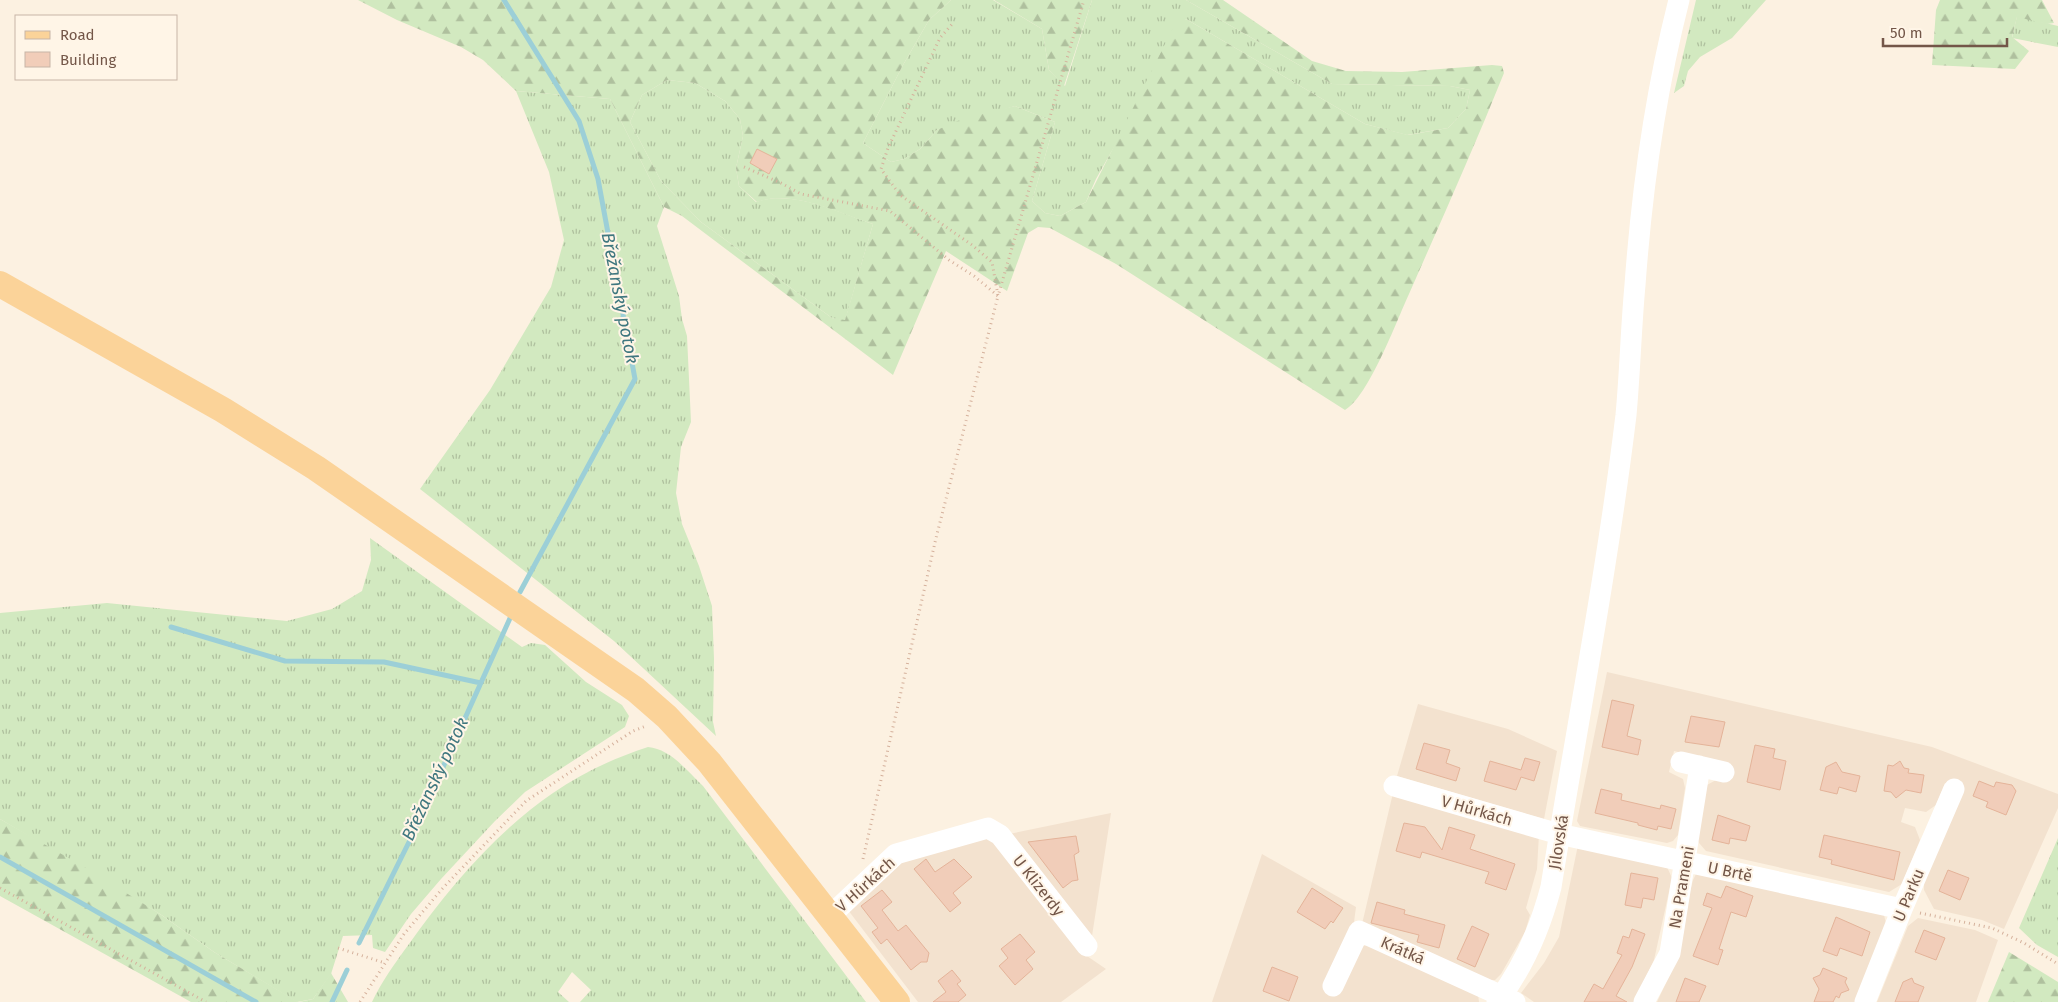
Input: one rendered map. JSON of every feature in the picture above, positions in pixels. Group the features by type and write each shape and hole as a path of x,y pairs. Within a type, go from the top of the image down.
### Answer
{"main road":[{"path":"0,284 223,410 316,468 636,690 668,717 709,762 898,1002"}],"street":[{"name":"Jílovská","path":"1505,1000 1544,915 1551,887 1589,672 1626,414 1635,284 1647,158 1665,55 1679,0"},
{"name":"Na Prameni","path":"1644,1002 1670,953 1686,862 1690,764 1724,772"},
{"name":"V Hůrkách","path":"1394,786 1559,834"},
{"name":"U Parku","path":"1865,1002 1902,909 1954,789"},
{"name":"V Hůrkách","path":"830,916 896,854 988,828"},
{"name":"U Klizerdy","path":"988,828 1000,835 1087,946"},
{"name":"U Brtě","path":"1559,834 1902,909"},
{"name":"Krátká","path":"1333,986 1359,931 1505,1000"}],"path":[{"path":"850,897 866,850 936,538 998,296 1084,0"},
{"path":"954,22 940,38 888,148 881,169 900,195 972,244 992,262 998,296"},
{"path":"744,167 801,194 890,211 949,260 974,276 998,296"},
{"path":"360,1002 404,934 442,888 526,802 633,731 668,717"},
{"path":"0,888 206,1002"},
{"path":"1902,909 1992,928 2024,943 2058,964"},
{"path":"338,948 385,963"}],"shaded area":[{"path":"1607,672 1932,747 2058,794 2058,808 2004,929 1982,920 1934,909 1924,890 1924,881 1963,789 1945,783 1936,805 1926,812 1905,808 1901,822 1915,827 1920,840 1902,884 1889,892 1706,851 1696,836 1707,785 1716,780 1727,782 1731,764 1674,751 1669,772 1683,779 1685,788 1678,835 1673,841 1667,843 1580,826 1577,821"},
{"path":"1418,704 1508,729 1557,751 1544,819 1397,776"},
{"path":"1393,793 1539,834 1537,869 1526,908 1530,915 1525,932 1501,974 1495,980 1488,980 1362,924"},
{"path":"1111,813 1092,936 1009,834"},
{"path":"989,837 1087,956 1106,969 1061,1002 918,1002 848,910 897,862"},
{"path":"1578,845 1667,867 1672,878 1654,960 1634,1002 1534,1002 1521,993 1544,963 1559,937"},
{"path":"1262,854 1356,907 1353,930 1362,946 1369,945 1478,994 1479,1002 1212,1002"},
{"path":"1696,874 1884,915 1886,923 1855,1002 1657,1002 1673,968 1685,911"},
{"path":"1918,918 1975,930 1998,940 1976,1002 1877,1002 1908,926"}],"green space":[{"path":"358,0 951,0 929,20 903,65 863,143 891,162 904,159 920,149 937,130 962,119 1015,106 1055,122 1032,201 1045,213 1060,216 1086,202 1172,30 1186,19 1365,124 1408,135 1448,128 1466,109 1470,90 1450,86 1332,84 1186,0 1223,0 1312,61 1346,71 1402,72 1492,65 1502,66 1504,73 1381,357 1363,390 1345,410 1116,264 1050,228 1038,227 1028,233 1007,291 946,251 893,375 682,216 664,207 610,99 516,91 483,60 461,47 397,20","holes":["667,80 695,83 725,101 740,119 743,136 736,168 739,186 757,202 785,198 800,200 873,224 845,320 832,318 701,222 661,181 630,122 642,95"]},
{"path":"951,0 993,0 1042,29 1049,70 1065,86 1092,0 1186,0 1332,84 1450,86 1470,90 1466,109 1448,128 1407,135 1365,124 1186,19 1096,179 1086,202 1060,216 1045,213 1032,201 1055,122 1015,106 937,130 920,149 904,159 891,162 863,143 903,65 929,20"},
{"path":"994,0 1092,0 1064,86 1049,70 1042,29"},
{"path":"1696,0 1766,0 1732,38 1700,57 1688,71 1684,86 1674,93"},
{"path":"1940,0 2042,0 2054,23 2047,24 2017,17 2012,37 2029,51 2015,69 1932,65 1936,10"},
{"path":"2017,16 2058,26 2058,47 2012,38"},
{"path":"667,80 695,83 725,101 740,119 743,136 736,168 739,186 756,202 785,198 800,200 830,208 873,224 845,321 832,318 701,222 661,181 630,122 642,95"},
{"path":"516,91 610,99 664,207 657,226 679,296 682,319 687,336 691,422 681,447 676,493 682,524 699,566 712,606 714,659 713,722 716,736 614,641 420,489 490,390 551,287 564,240 549,172"},
{"path":"370,538 522,647 531,643 545,645 586,682 622,705 629,716 625,727 525,792 495,821 411,914 385,952 373,948 372,935 343,936 331,974 313,999 297,1002 214,952 160,914 0,819 0,613 107,603 287,621 332,609 362,591 371,560"},
{"path":"648,747 671,756 703,786 866,1002 580,1002 591,990 572,972 558,992 569,1002 372,1002 394,965 424,923 474,862 512,825 532,808 575,779 611,761"},
{"path":"0,819 86,868 160,914 214,952 298,1002 191,1002 0,896"},
{"path":"2058,838 2058,957 2037,945 2019,928"},
{"path":"2009,952 2058,982 2058,1002 1988,1002"},
{"path":"331,973 348,1002 299,1002 313,999"}],"building":[{"path":"757,149 777,159 769,174 750,163"},
{"path":"1612,700 1634,705 1627,736 1641,740 1638,755 1602,747"},
{"path":"1691,716 1725,722 1719,747 1685,742"},
{"path":"1424,743 1450,750 1446,763 1460,768 1456,781 1416,769"},
{"path":"1755,745 1775,749 1773,758 1786,761 1780,790 1747,782"},
{"path":"1525,758 1540,762 1534,781 1521,777 1516,790 1484,781 1490,761 1521,770"},
{"path":"1900,761 1904,768 1909,769 1908,773 1924,775 1921,793 1906,790 1896,798 1891,792 1884,791 1888,765 1893,766"},
{"path":"1836,762 1842,772 1860,776 1856,792 1839,787 1837,794 1820,790 1826,767"},
{"path":"1979,781 1994,787 1996,782 2012,785 2016,791 2006,815 1986,807 1988,802 1973,796"},
{"path":"1601,789 1622,794 1621,800 1660,809 1661,805 1676,809 1671,829 1658,826 1657,830 1638,825 1638,823 1595,813"},
{"path":"1718,815 1750,826 1746,841 1730,838 1729,844 1712,840"},
{"path":"1404,823 1425,827 1442,850 1449,827 1475,835 1470,849 1515,864 1506,890 1485,883 1489,872 1422,852 1420,858 1396,851"},
{"path":"1824,835 1900,852 1894,880 1831,864 1832,860 1819,857"},
{"path":"1076,836 1079,852 1074,855 1078,880 1072,881 1063,888 1028,842"},
{"path":"926,859 935,872 954,859 972,877 953,893 961,903 950,912 914,869"},
{"path":"1948,870 1969,878 1960,900 1939,891"},
{"path":"1631,873 1658,878 1654,900 1643,898 1641,908 1625,905"},
{"path":"1726,886 1753,896 1746,917 1731,912 1719,949 1723,950 1718,965 1693,956 1712,908 1703,905 1707,893 1721,898"},
{"path":"1312,888 1343,908 1333,923 1331,921 1325,929 1297,912"},
{"path":"882,890 892,902 882,910 898,931 906,925 929,953 927,962 921,962 911,970 887,939 881,944 872,932 878,928 861,906"},
{"path":"1377,902 1405,910 1404,914 1445,925 1439,948 1417,942 1419,935 1371,923"},
{"path":"1836,917 1870,932 1862,956 1840,948 1837,956 1823,951"},
{"path":"1472,926 1489,934 1475,967 1457,959"},
{"path":"1632,929 1645,934 1632,967 1616,996 1627,1002 1584,1002 1594,984 1603,989 1622,955 1617,953 1623,936 1629,938"},
{"path":"1924,930 1945,938 1936,960 1915,952"},
{"path":"1020,934 1035,952 1026,960 1033,969 1015,985 999,966 1008,958 1001,949"},
{"path":"1272,967 1298,977 1289,1001 1263,991"},
{"path":"1823,968 1847,978 1845,982 1849,990 1841,993 1839,998 1836,996 1833,1002 1814,1002 1819,989 1813,978 1820,975"},
{"path":"952,970 961,981 957,984 966,995 958,1002 933,1002 946,992 938,981"},
{"path":"1685,978 1706,986 1699,1002 1676,1002"},
{"path":"1912,978 1914,983 1924,987 1918,1002 1895,1002 1903,982"}],"waterway":[{"name":"Břežanský potok","path":"504,0 579,121 598,179 635,379 520,592"},
{"name":"Břežanský potok","path":"359,943 412,836 511,616"},
{"path":"171,627 285,661 384,662 481,683"},
{"path":"0,857 256,1002"},
{"name":"Břežanský potok","path":"332,1002 347,970"}]}
